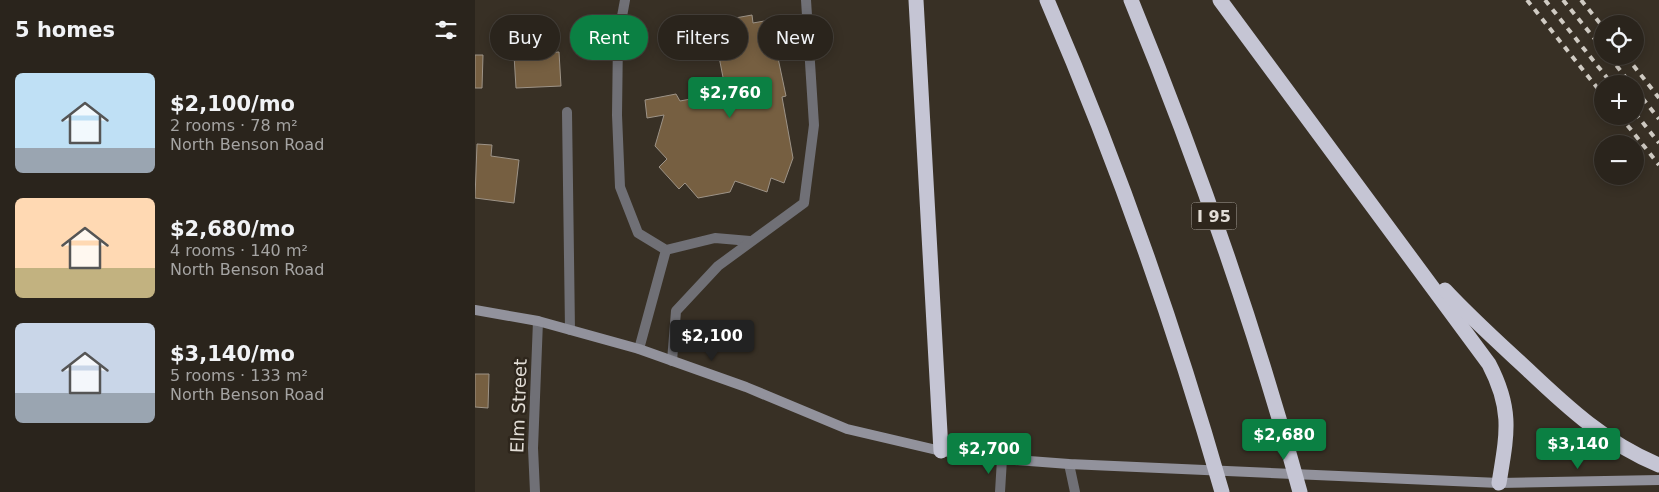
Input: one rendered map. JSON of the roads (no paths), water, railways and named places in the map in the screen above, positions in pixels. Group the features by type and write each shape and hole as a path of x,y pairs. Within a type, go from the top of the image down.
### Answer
{"highway":[{"path":"916,0 941,450"},
{"path":"1047,0 1122,184 1174,333 1222,492"},
{"name":"I 95","path":"1131,0 1166,85 1231,264 1285,437 1300,492"},
{"path":"1220,0 1477,346 1498,382 1507,415 1499,487"},
{"path":"1385,223 1457,302 1579,417 1623,448 1659,465"}],"main road":[{"path":"475,310 538,321 639,348 746,388 847,429 941,450 1002,459 1499,487 1659,480"}],"street":[{"path":"625,0 618,38 617,115 619,187 638,233 666,250 715,238 750,241"},
{"path":"671,361 677,311 718,266 804,203 814,125 806,0"},
{"path":"567,112 570,330"},
{"path":"639,348 666,250"},
{"name":"Elm Street","path":"535,492 533,448 538,321"},
{"path":"1000,492 1002,459"},
{"path":"1069,464 1075,492"}],"railway":[{"path":"1527,0 1594,84"},
{"path":"1545,0 1605,75"},
{"path":"1563,0 1594,38"},
{"path":"1581,0 1594,16"},
{"path":"1616,65 1624,75"},
{"path":"1633,65 1659,98"},
{"path":"1644,100 1659,119"},
{"path":"1644,124 1659,143"},
{"path":"1627,125 1659,165"}]}
